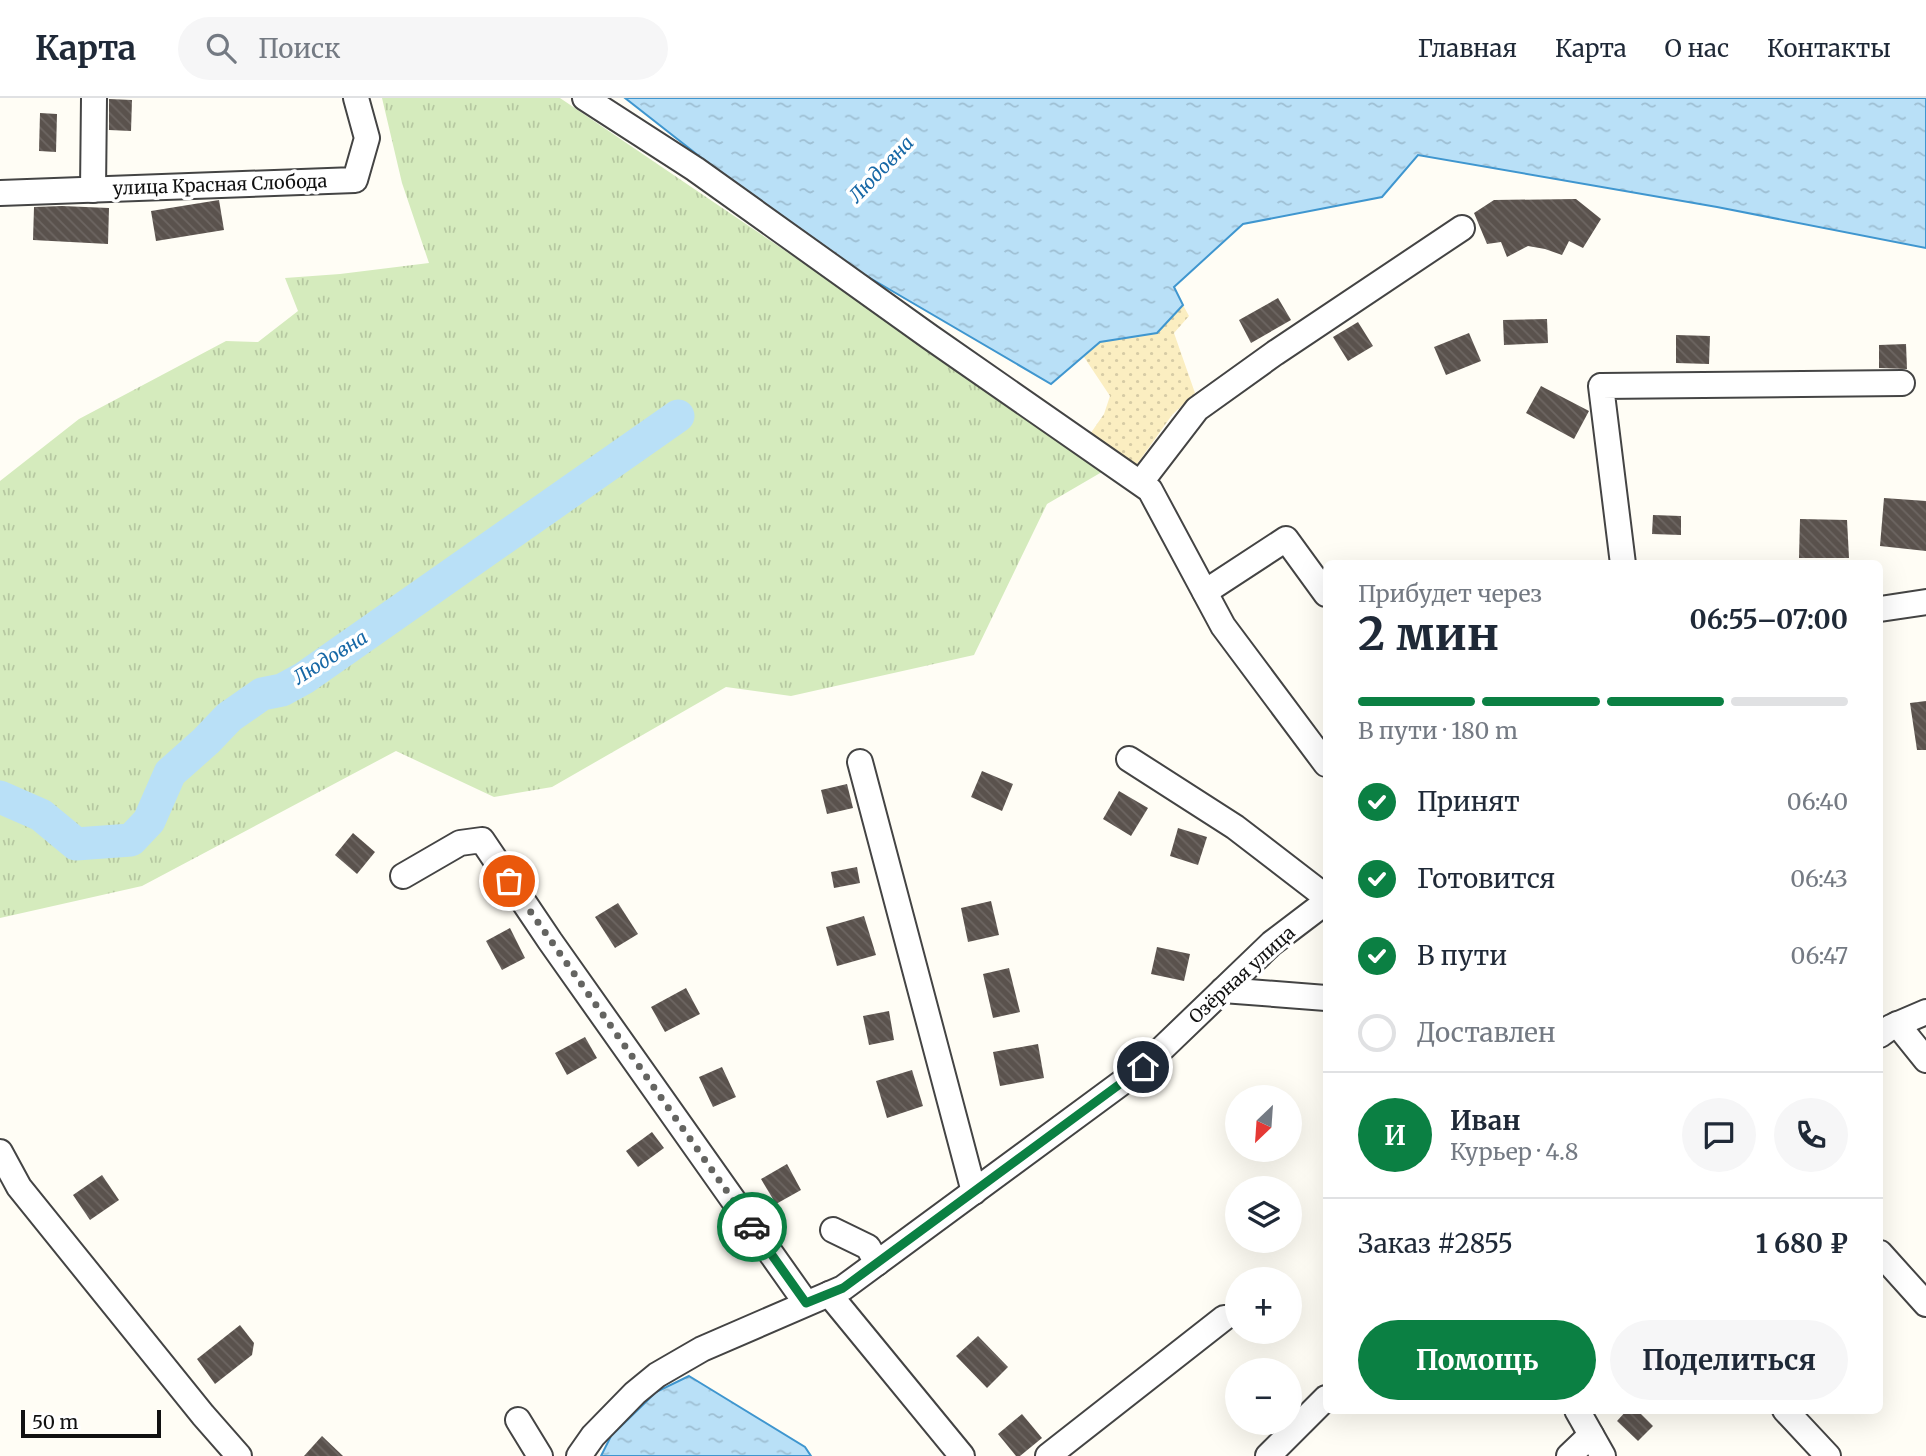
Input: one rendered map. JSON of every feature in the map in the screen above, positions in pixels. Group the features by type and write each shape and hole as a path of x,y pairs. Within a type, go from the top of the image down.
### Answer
{"street":[{"path":"93,190 94,98"},
{"name":"улица Красная Слобода","path":"0,193 355,180 367,138 356,98"},
{"path":"585,98 695,169 1150,490 1223,626 1323,760"},
{"path":"1141,482 1197,410 1275,353 1462,228"},
{"path":"1623,560 1601,386 1902,383"},
{"path":"1205,592 1286,539 1323,590"},
{"path":"1883,609 1926,602"},
{"path":"1129,759 1235,827 1323,897"},
{"path":"860,762 974,1192"},
{"path":"403,876 460,843 482,840 550,941 806,1303"},
{"name":"Озёрная улица","path":"579,1456 601,1428 657,1375 702,1349 843,1288 872,1249 974,1192 1143,1067 1272,943 1323,901"},
{"path":"1223,990 1323,998"},
{"path":"1926,1012 1888,1030 1926,1060"},
{"path":"0,1152 19,1187 239,1456"},
{"path":"833,1230 872,1249"},
{"path":"1883,1256 1926,1304"},
{"path":"829,1294 962,1456"},
{"path":"1048,1456 1224,1318"},
{"path":"1268,1456 1323,1401"},
{"path":"1569,1456 1597,1445 1579,1414"},
{"path":"1789,1414 1828,1456"},
{"path":"518,1420 540,1456"}],"green space":[{"path":"382,98 560,98 1107,469 1047,504 974,655 791,696 726,687 552,787 494,797 396,751 142,886 0,918 0,481 79,419 226,341 258,342 298,311 285,278 429,263 402,183"}],"sand":[{"path":"1183,305 1189,316 1174,333 1195,393 1172,415 1135,467 1088,437 1104,414 1110,396 1084,357 1100,342 1157,333"}],"water":[{"path":"625,98 1926,98 1926,248 1717,207 1418,155 1382,197 1243,224 1174,287 1183,305 1157,333 1100,342 1051,384 858,271 750,196"},
{"path":"689,1376 805,1447 811,1456 601,1456 611,1436 656,1392"}],"building":[{"path":"109,99 132,100 131,131 109,130"},
{"path":"40,113 57,114 56,152 39,151"},
{"path":"1576,199 1601,219 1583,248 1569,241 1562,255 1528,246 1507,257 1501,242 1487,244 1474,213 1494,200"},
{"path":"219,200 224,230 156,241 151,211"},
{"path":"34,207 109,208 108,244 33,240"},
{"path":"1278,298 1291,320 1251,343 1239,320"},
{"path":"1547,319 1548,343 1504,345 1503,320"},
{"path":"1358,322 1373,346 1348,361 1333,337"},
{"path":"1469,333 1481,361 1446,375 1434,347"},
{"path":"1676,335 1710,336 1709,364 1676,363"},
{"path":"1906,344 1907,369 1879,368 1879,345"},
{"path":"1541,386 1589,411 1574,439 1526,413"},
{"path":"1884,498 1926,501 1926,551 1880,546"},
{"path":"1653,515 1681,516 1681,535 1652,534"},
{"path":"1800,519 1847,520 1849,558 1799,558"},
{"path":"1926,701 1926,750 1917,750 1910,703"},
{"path":"982,771 1013,784 1002,811 971,797"},
{"path":"847,784 853,808 827,814 821,790"},
{"path":"1119,791 1148,808 1131,836 1103,819"},
{"path":"1178,828 1207,837 1198,865 1170,856"},
{"path":"353,833 375,852 357,874 335,855"},
{"path":"857,867 860,883 834,888 831,872"},
{"path":"991,901 999,935 968,942 961,908"},
{"path":"618,903 638,934 615,948 595,917"},
{"path":"864,916 876,955 837,966 826,927"},
{"path":"510,928 525,958 502,970 486,941"},
{"path":"1157,947 1190,954 1184,981 1151,974"},
{"path":"1009,968 1020,1012 993,1018 983,974"},
{"path":"686,988 700,1014 665,1032 651,1007"},
{"path":"889,1011 894,1040 869,1045 863,1016"},
{"path":"585,1037 597,1058 567,1075 555,1053"},
{"path":"1038,1044 1044,1078 1000,1086 993,1052"},
{"path":"722,1067 736,1097 713,1107 699,1077"},
{"path":"912,1070 923,1106 887,1118 876,1081"},
{"path":"652,1132 664,1148 638,1167 626,1151"},
{"path":"787,1164 801,1190 776,1204 761,1179"},
{"path":"102,1175 119,1200 90,1220 73,1195"},
{"path":"240,1325 254,1343 252,1355 215,1384 197,1359"},
{"path":"978,1336 1008,1367 987,1388 956,1356"},
{"path":"1022,1414 1042,1438 1020,1456 1016,1456 998,1434"},
{"path":"1623,1414 1641,1414 1653,1426 1638,1441 1617,1421"},
{"path":"322,1436 343,1456 304,1456"}],"waterway":[{"name":"Людовна","path":"0,797 41,815 76,844 131,840 149,821 170,773 229,717 262,694 282,690 304,678 678,416"}],"way so far":[{"path":"509,881 752,1227"}],"route":[{"path":"752,1227 806,1303 843,1288 1143,1067"}]}
